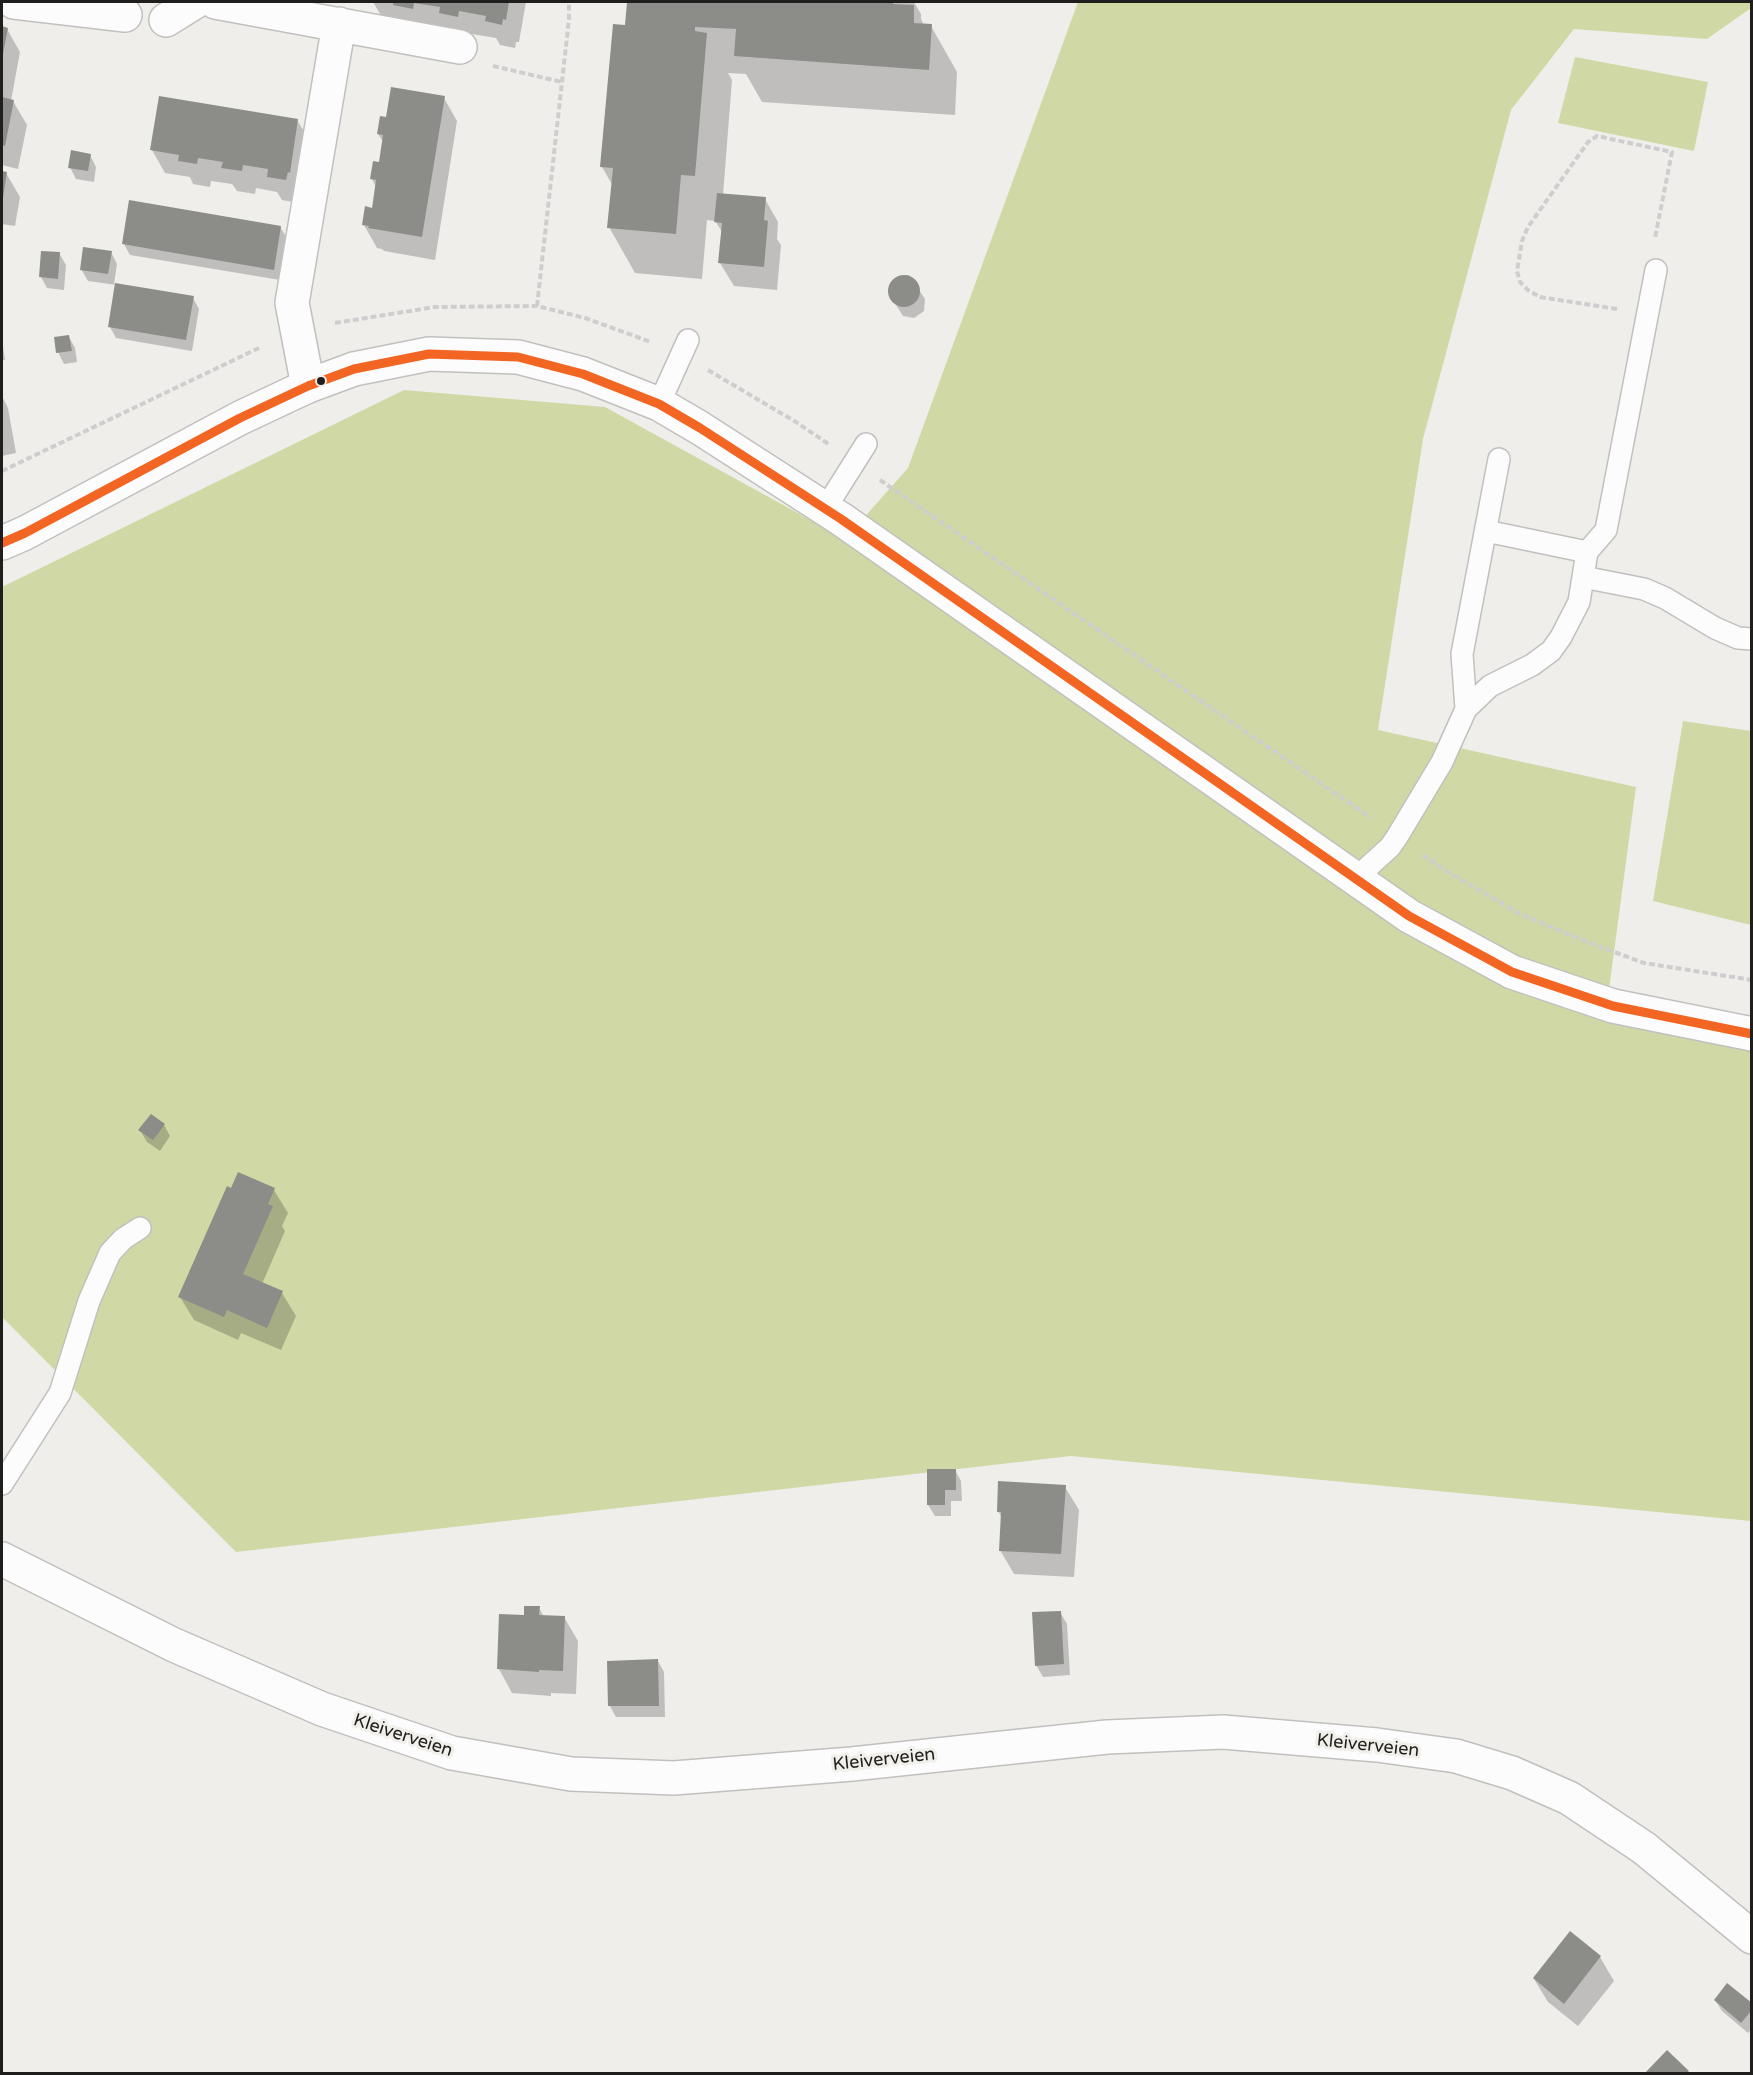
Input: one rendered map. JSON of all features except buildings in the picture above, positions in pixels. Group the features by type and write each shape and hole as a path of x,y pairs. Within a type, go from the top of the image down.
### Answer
{"street":[{"path":"15,2 125,15"},
{"path":"166,20 195,2"},
{"path":"215,2 460,47"},
{"path":"308,386 292,303 339,24"},
{"path":"2,543 25,533 240,418 308,386 354,369 429,354 518,357 583,374 658,404 700,428 825,509 1409,916 1512,972 1613,1006 1752,1034"},
{"name":"Kleiverveien","path":"2,1559 174,1645 322,1709 452,1753 571,1774 674,1778 852,1764 1107,1737 1223,1732 1377,1745 1456,1756 1512,1773 1569,1797 1644,1848 1752,1938"}],"lane":[{"path":"1355,879 1390,847 1397,837 1442,762 1466,709 1490,686 1532,665 1551,651 1562,637 1579,602 1587,552 1606,530 1656,270"},
{"path":"658,404 685,347"},
{"path":"825,509 866,444"},
{"path":"1466,709 1462,654 1499,459"},
{"path":"1486,531 1587,552"},
{"path":"1582,577 1644,589 1665,598 1715,628 1738,638 1752,639"},
{"path":"2,1484 60,1393 89,1301 110,1253 123,1239 140,1228"}],"path":[{"path":"569,2 570,19 537,306 685,347 1443,869 1520,914 1644,963 1752,980"},
{"path":"460,47 489,58 487,65 562,82"},
{"path":"1647,314 1540,297 1520,282 1517,271 1522,241 1528,227 1588,142 1598,136 1672,152 1652,257 1656,270"}],"green space":[{"path":"1078,2 1751,2 1751,8 1707,39 1574,29 1511,110 1423,439 1378,730 1636,787 1606,1012 1751,1046 1751,1521 1071,1456 236,1552 2,1317 2,587 404,390 605,407 845,539 908,468"},
{"path":"1575,57 1708,82 1694,151 1558,123"},
{"path":"1683,721 1751,731 1751,925 1653,901"}],"transit line":[{"path":"2,543 25,533 240,418 308,386 354,369 429,354 518,357 583,374 659,404 841,519 1409,916 1512,972 1613,1006 1752,1034"}]}
